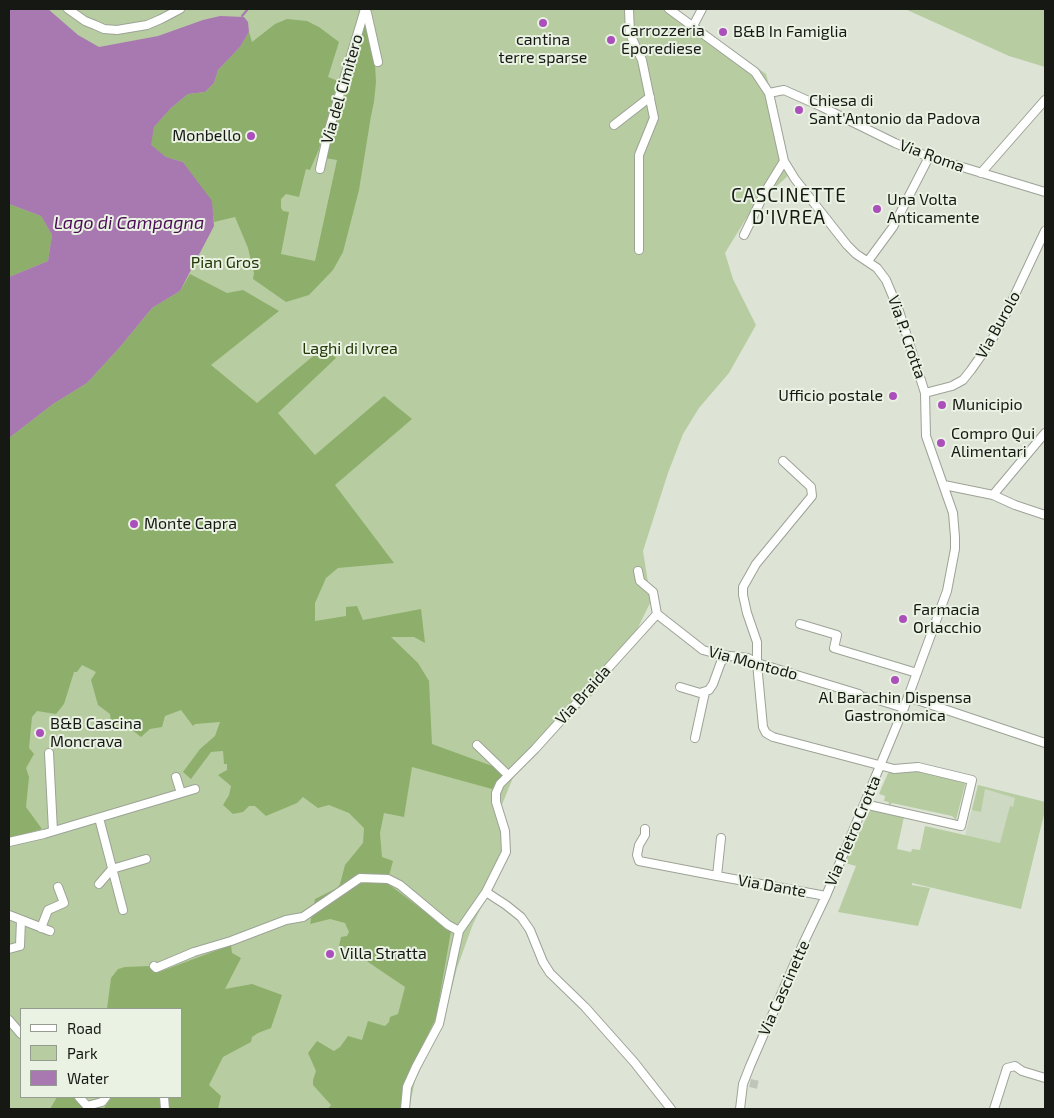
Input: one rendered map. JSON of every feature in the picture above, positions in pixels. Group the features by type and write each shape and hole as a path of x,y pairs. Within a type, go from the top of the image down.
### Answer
{"street":[{"path":"68,9 85,21 104,29 117,30 147,25 180,9"},
{"path":"366,9 378,62"},
{"name":"Via del Cimitero","path":"320,169 328,133 366,9"},
{"path":"629,9 630,34 642,60 654,118 639,156 639,250"},
{"path":"669,9 755,72 769,93"},
{"path":"693,26 702,9"},
{"name":"Via Roma","path":"769,93 784,90 929,158 1045,192"},
{"name":"Via P. Crotta","path":"769,93 784,161 794,179 856,254 877,268 886,280 895,298 925,393 926,436 953,513 955,550 946,591 938,616"},
{"path":"614,126 650,97"},
{"path":"981,173 1045,100"},
{"path":"868,261 894,227 929,158"},
{"path":"744,235 765,192 784,161"},
{"name":"Via Burolo","path":"925,393 952,386 963,380 972,370 1002,322 1045,231"},
{"path":"993,495 1045,433"},
{"path":"757,663 757,642 747,613 743,587 756,564 812,496 812,487 783,461"},
{"path":"944,486 993,495 1015,506 1045,515"},
{"path":"638,571 640,581 654,592 657,614"},
{"name":"Via Montodo","path":"657,614 703,650 728,656 748,658 757,663 859,694"},
{"name":"Via Braida","path":"459,931 486,892 506,852 505,832 496,802 496,793 500,784 535,749 657,614"},
{"name":"Via Pietro Crotta","path":"826,896 881,766 938,616"},
{"path":"800,624 837,635 834,648 917,673"},
{"path":"680,686 700,693 705,692 713,684 721,662 728,656"},
{"name":"Via Pietro Crotta","path":"757,663 763,727 766,733 773,738 881,766"},
{"path":"695,738 705,692"},
{"path":"875,698 904,708"},
{"path":"908,698 1045,743"},
{"path":"478,745 508,776"},
{"path":"49,753 53,832"},
{"path":"864,804 961,826 972,780 918,767 898,770 881,766"},
{"path":"176,777 181,793"},
{"path":"9,842 53,832 195,789"},
{"path":"99,818 123,910"},
{"name":"Via Dante","path":"645,829 645,835 637,855 639,860 645,863 826,896"},
{"name":"Via Dante","path":"717,876 721,838"},
{"path":"99,884 112,869 146,859"},
{"path":"154,966 156,968 194,952 286,920 303,917 360,878 388,879 408,891 448,925 459,931 439,1024 407,1087 405,1109"},
{"path":"41,928 48,910 64,903 58,887"},
{"path":"486,892 521,917 530,930 543,962 550,973 592,1014 634,1062 671,1109"},
{"name":"Via Cascinette","path":"740,1109 747,1083 803,944 826,896"},
{"path":"9,915 50,931"},
{"path":"9,949 20,946 21,920"},
{"path":"9,1020 20,1033"},
{"path":"994,1109 1007,1068 1015,1066 1022,1071 1045,1078"},
{"path":"80,1098 87,1106 102,1102 105,1098"}],"shaded area":[{"path":"978,785 1045,802 1045,810 1035,852 965,835"}],"green space":[{"name":"Laghi di Ivrea","path":"9,9 675,9 766,74 779,121 785,160 791,173 752,209 725,253 733,279 756,325 729,373 699,408 683,434 668,473 643,551 651,601 629,646 600,687 572,717 517,768 501,807 506,850 496,878 473,924 457,968 443,1022 415,1081 409,1109 9,1109"},
{"path":"905,9 1045,9 1045,67 1009,56"},
{"path":"287,19 307,21 319,27 339,42 328,77 338,81 319,149 310,170 306,169 299,197 286,194 281,199 281,208 283,211 289,212 281,254 315,261 337,160 325,158 330,135 365,21 375,63 376,82 359,190 343,252 333,270 309,295 286,302 253,279 254,273 248,248 235,217 214,222 211,201 183,162 166,157 150,145 154,127 171,108 188,94 205,92 214,83 218,70 240,47 249,32 252,42 275,24"},
{"path":"9,204 41,216 52,235 48,261 9,277"},
{"path":"190,274 227,293 243,290 279,311 211,365 257,403 324,347 336,358 278,413 315,455 384,396 412,419 335,485 394,563 338,568 326,578 315,603 315,621 346,616 346,607 357,606 363,620 421,609 425,643 414,637 391,637 418,663 429,681 432,744 495,767 503,775 492,789 412,767 404,817 384,813 380,833 382,857 393,861 387,883 451,931 436,1018 407,1077 400,1109 328,1109 331,1105 313,1085 316,1071 308,1053 317,1041 334,1051 340,1047 348,1036 362,1040 368,1021 385,1026 389,1022 390,1017 398,1014 405,987 368,962 355,950 339,946 341,937 347,936 349,932 345,923 330,919 310,924 315,899 337,888 340,884 345,865 363,843 364,828 349,813 329,805 318,808 303,797 297,803 266,816 255,806 249,806 243,812 233,814 223,805 229,795 231,786 218,775 227,770 227,764 224,764 223,751 211,752 191,779 183,772 200,749 215,736 220,722 195,724 193,726 181,710 165,716 162,727 150,729 141,737 132,730 121,730 111,723 110,714 98,705 91,680 96,672 82,665 77,672 74,672 64,704 56,714 37,711 32,717 29,748 34,754 26,768 29,777 26,807 42,829 9,839 9,438 53,404 87,383 152,308 180,291"},
{"path":"913,769 966,781 956,820 952,816 892,803 888,807 889,802 884,801 885,796 879,794 888,773 898,773"},
{"path":"978,785 1045,802 1045,810 1021,909 912,883 912,885 930,888 918,926 838,912 856,866 845,863 870,810 904,817 897,849 911,852 912,849 920,850 925,826 1000,843 1010,806 1013,807 1015,798 985,789 981,812 972,810"},
{"path":"231,945 232,953 241,958 225,989 252,984 282,995 271,1028 258,1033 252,1037 251,1042 223,1057 209,1085 221,1096 218,1109 98,1109 104,1108 111,1098 182,1098 182,1008 107,1008 111,978 118,969 150,966 159,972"},
{"path":"56,1098 75,1098 87,1109 50,1109"}],"water":[{"name":"Lago di Campagna","path":"9,9 48,9 78,35 99,47 158,36 220,16 244,17 248,22 249,32 240,47 218,70 214,83 205,92 188,94 171,108 154,127 151,145 166,157 183,162 212,201 214,226 180,291 152,308 87,383 53,404 9,438 9,277 48,261 52,235 41,216 9,204"}],"waterway":[{"path":"242,16 248,9"}],"tunnel":[{"path":"859,694 875,699"},
{"path":"750,1083 759,1085"}],"place":[{"name":"cantina terre sparse","path":"543,23"},
{"name":"B&B In Famiglia","path":"723,32"},
{"name":"Carrozzeria Eporediese","path":"611,40"},
{"name":"Chiesa di Sant'Antonio da Padova","path":"799,110"},
{"name":"Monbello","path":"251,136"},
{"name":"Una Volta Anticamente","path":"877,209"},
{"name":"Ufficio postale","path":"893,396"},
{"name":"Municipio","path":"942,405"},
{"name":"Compro Qui Alimentari","path":"941,443"},
{"name":"Monte Capra","path":"134,524"},
{"name":"Farmacia Orlacchio","path":"903,619"},
{"name":"Al Barachin Dispensa Gastronomica","path":"895,680"},
{"name":"B&B Cascina Moncrava","path":"40,733"},
{"name":"Villa Stratta","path":"330,954"}],"district":[{"name":"CASCINETTE D'IVREA","path":"789,207"}],"park label":[{"name":"Pian Gros","path":"225,263"}]}
